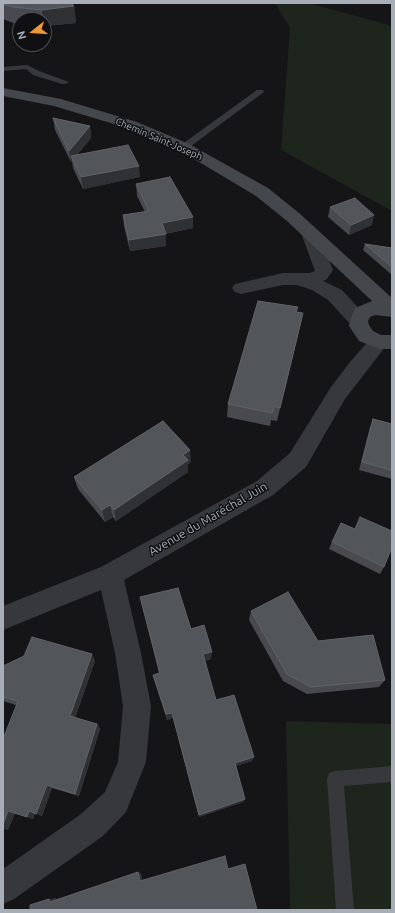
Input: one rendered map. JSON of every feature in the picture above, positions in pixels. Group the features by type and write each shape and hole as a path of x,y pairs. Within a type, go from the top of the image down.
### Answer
{"main road":[{"name":"Chemin Saint-Joseph","path":"3,92 56,102 132,125 184,147 221,167 262,192 308,230 392,310"},
{"name":"Chemin Saint-Joseph","path":"333,255 362,316 362,332 372,340 386,342"},
{"path":"362,316 379,308 392,310"}],"street":[{"path":"241,288 283,279 310,279 320,275 324,270 308,230"},
{"path":"295,279 306,281 335,295 362,316"},
{"name":"Avenue du Maréchal Juin","path":"3,618 110,575 265,488 298,460 338,393 358,367 386,342"},
{"path":"3,888 92,826 116,802 132,762 137,706 128,653 110,575"}],"lane":[{"path":"3,69 27,68 36,73 65,82"},
{"path":"184,147 260,92"},
{"path":"345,910 335,779 392,774"}],"shaded area":[{"path":"275,3 309,3 392,26 392,211 281,150 290,28"},
{"path":"286,721 392,724 392,910 290,910"}],"building":[{"path":"3,3 71,3 74,6 42,10 13,7"},
{"path":"53,118 90,126 69,151"},
{"path":"128,145 139,166 81,177 71,156"},
{"path":"170,177 193,217 162,223 166,234 129,240 123,215 149,211 136,184"},
{"path":"355,198 374,215 351,225 330,207"},
{"path":"365,244 392,248 392,267"},
{"path":"258,301 298,307 296,312 303,313 280,408 274,406 272,413 228,404"},
{"path":"373,419 392,424 392,470 362,462"},
{"path":"163,421 190,450 183,455 188,460 114,510 110,505 102,510 74,477"},
{"path":"360,517 392,531 392,547 384,567 332,542 341,523 355,529"},
{"path":"178,588 191,629 204,625 212,652 203,654 216,700 234,695 254,757 235,763 245,799 199,815 172,713 166,714 153,675 160,673 140,597"},
{"path":"288,592 318,641 373,635 385,680 311,687 287,674 251,611"},
{"path":"32,637 92,654 70,716 97,724 75,794 47,785 36,814 29,811 27,817 8,811 3,825 3,739 18,701 3,697 3,666 24,656"},
{"path":"225,856 228,869 245,864 257,910 30,910 30,905 49,899 50,902 138,872 140,881"}]}
